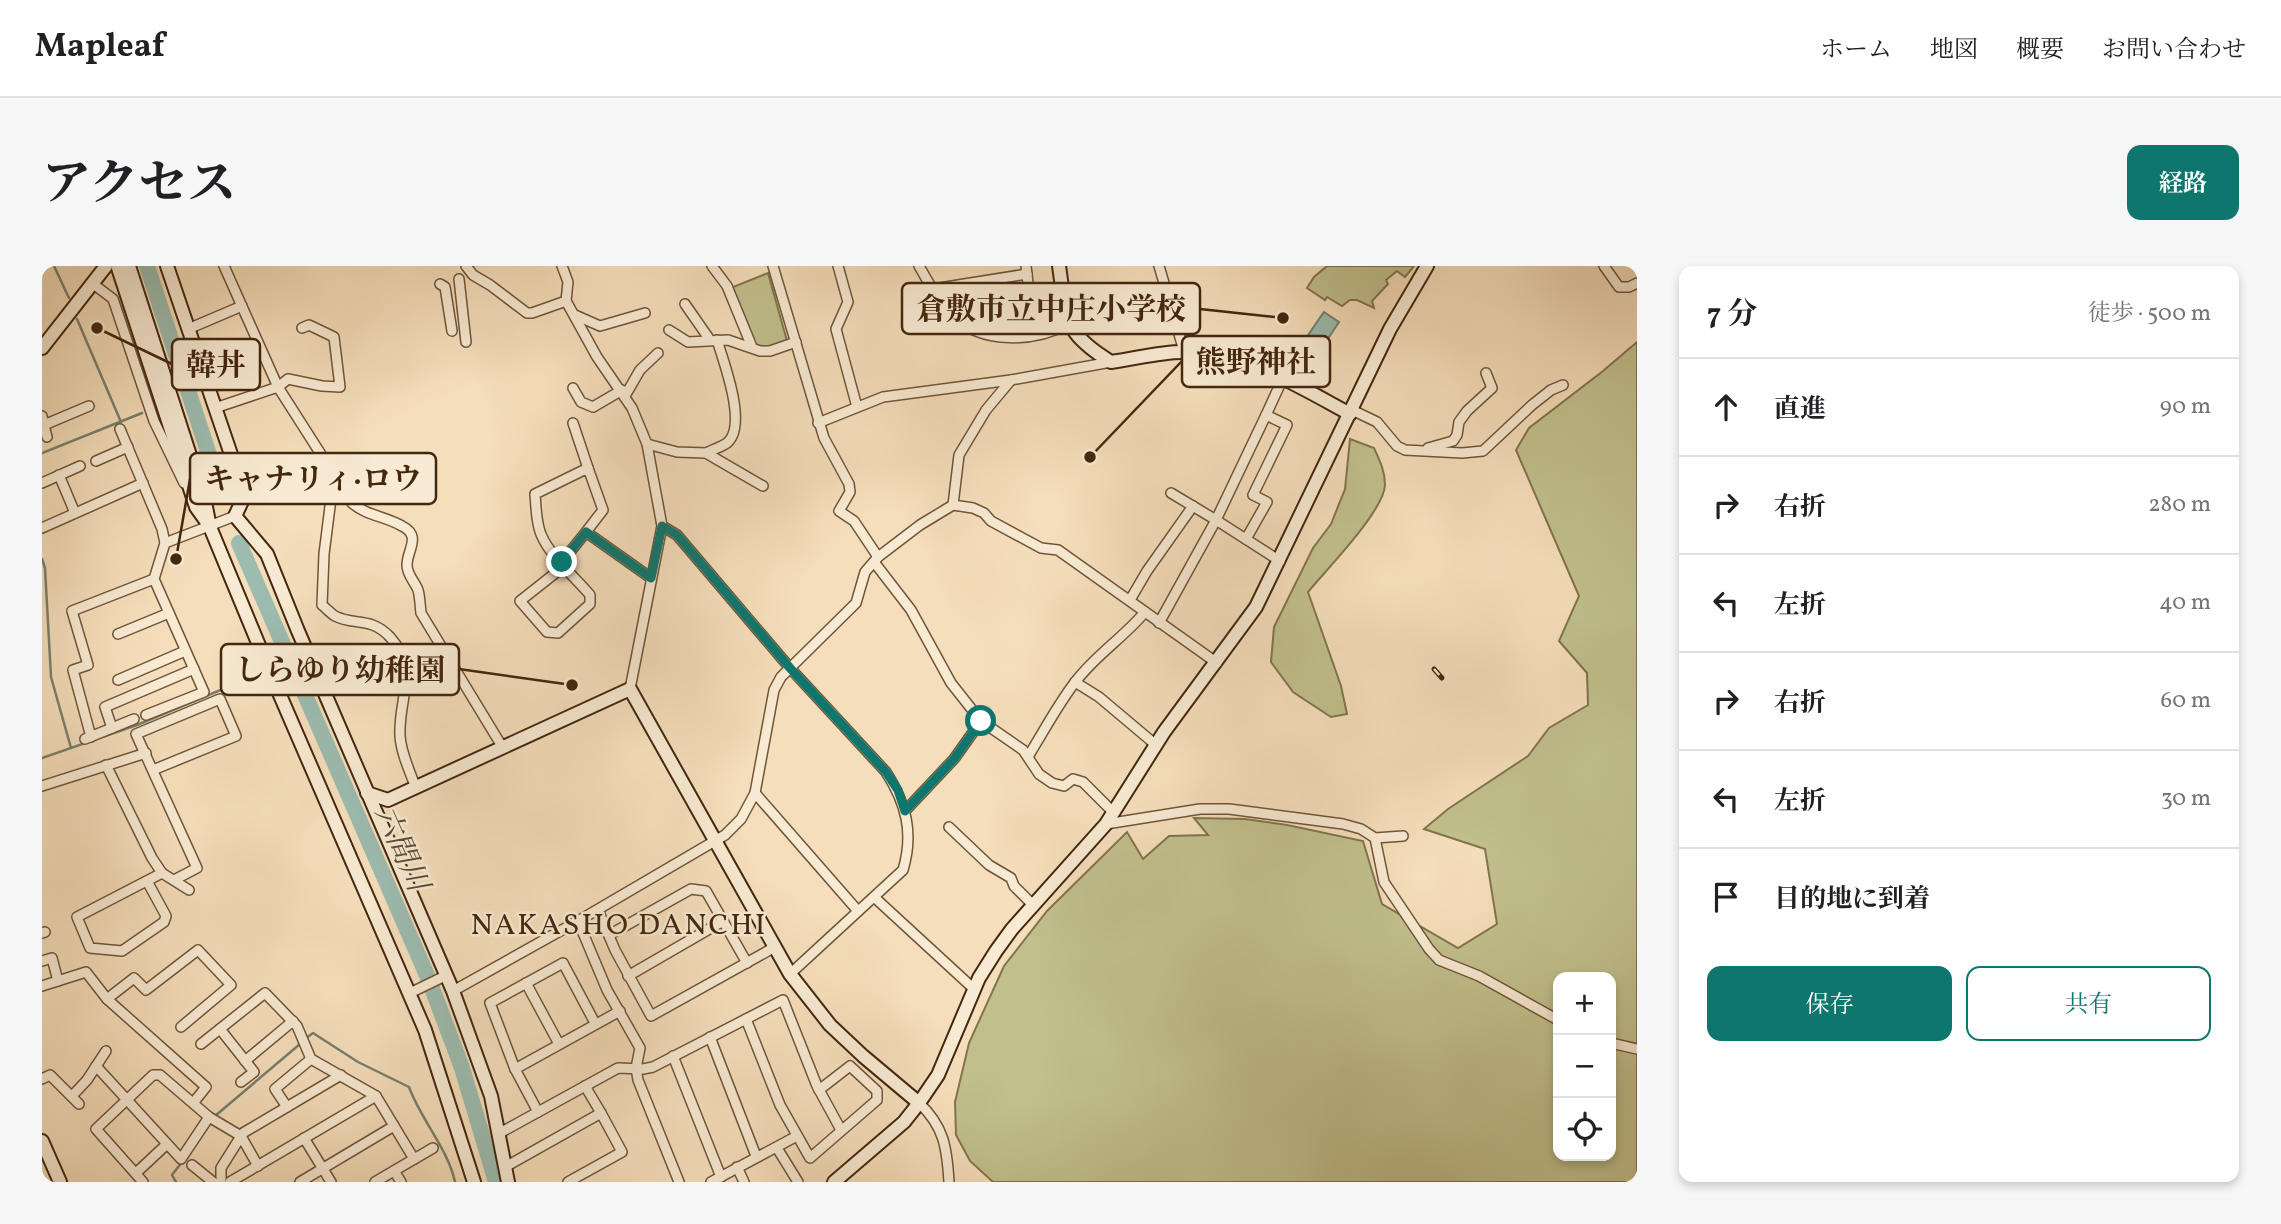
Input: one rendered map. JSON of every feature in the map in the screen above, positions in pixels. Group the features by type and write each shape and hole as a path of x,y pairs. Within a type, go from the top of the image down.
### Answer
{"street":[{"path":"165,542 235,516 243,499 167,266"},
{"path":"224,266 278,387 352,503 363,512 411,532 413,542 407,564 418,590 421,612 503,748"},
{"path":"466,266 473,275 527,313 566,301"},
{"path":"562,266 568,282 566,301 597,356 623,393 647,444 662,526 630,689 790,974 830,1025 933,1116 939,1126 949,1182"},
{"path":"712,266 727,286 752,347"},
{"path":"773,266 818,423 849,484 850,492 839,511 854,520 876,560 911,610 951,683 981,721 1029,755 1039,774 1052,783 1064,786 1073,779 1083,782 1110,818"},
{"path":"838,266 848,302 836,328 857,407"},
{"path":"919,266 950,313 969,327 1010,338 1033,338 1068,324"},
{"path":"1059,266 1068,324 1078,338 1111,362"},
{"path":"1159,266 1184,351"},
{"path":"834,1182 904,1122 919,1103 938,1075 974,989 996,951 1110,818 1191,694 1217,663 1256,607 1390,329 1427,266"},
{"path":"1604,266 1619,287 1629,287 1637,283"},
{"path":"42,348 92,283 118,267"},
{"path":"118,267 197,507"},
{"path":"118,267 205,502 210,527"},
{"path":"933,289 1026,270 1030,301 950,313"},
{"path":"452,331 445,287 438,284 473,275"},
{"path":"459,279 466,342"},
{"path":"92,283 113,299 154,421 197,507 210,527 410,993 440,1073 474,1182"},
{"path":"647,444 677,452 706,453 727,443 735,431 736,415 731,390 713,340 685,304"},
{"path":"188,329 242,306"},
{"path":"575,315 600,326 645,313"},
{"path":"215,408 278,387 288,379 340,387 334,337 309,325 302,328"},
{"path":"669,330 688,342 728,340 760,351 770,351 796,342"},
{"path":"818,423 883,397 1011,380 1184,351 1247,362 1283,378 1377,422 1397,446 1405,450 1462,453 1483,451 1532,405 1551,390 1563,385"},
{"path":"573,388 581,402 593,407 623,393 640,370 658,353"},
{"path":"1423,449 1453,441 1466,411 1492,388 1486,373"},
{"path":"1159,623 1216,520 1283,378"},
{"path":"953,505 959,455 986,410 1011,380"},
{"path":"47,437 43,421 89,406"},
{"path":"1246,539 1267,502 1252,495 1287,425 1266,415"},
{"path":"573,423 603,510 562,562 558,571 520,601 547,632 558,633 590,604 590,595 562,562 545,542 539,530 535,494 588,468"},
{"path":"120,429 165,542 153,579 204,692 146,715"},
{"path":"96,461 128,447"},
{"path":"706,453 763,486"},
{"path":"42,483 80,466"},
{"path":"59,475 75,513"},
{"path":"334,475 324,554 323,605 335,616 370,622 388,636 401,652 406,664 407,682 400,739 416,788"},
{"path":"42,528 143,483"},
{"path":"1171,493 1280,561"},
{"path":"453,991 716,841 741,819 755,793 774,690 781,677 856,603 865,572 876,560 920,524 953,505 973,508 1041,548 1058,550 1217,663"},
{"path":"1130,600 1146,571 1193,506"},
{"path":"235,516 267,554 443,977 453,991 487,1085 508,1182"},
{"path":"662,526 677,535 790,668 886,772 898,790 905,811 909,830 908,852 903,870 790,974"},
{"path":"586,532 651,578"},
{"path":"134,719 88,738 73,670 88,665 72,611 153,579"},
{"path":"1029,755 1075,682 1108,646 1128,632 1145,612"},
{"path":"118,634 169,613"},
{"path":"118,680 185,651"},
{"path":"112,728 105,707 194,669"},
{"path":"1075,682 1099,697 1156,745"},
{"path":"367,793 388,800 630,689"},
{"path":"153,770 236,736 220,699 136,734 197,867 174,880"},
{"path":"905,811 954,759 981,721"},
{"path":"42,786 146,753"},
{"path":"106,765 152,858 162,873 189,890"},
{"path":"755,793 858,911"},
{"path":"381,827 388,800"},
{"path":"1110,818 1200,809 1229,809 1343,824 1361,829 1375,838 1403,836"},
{"path":"949,827 989,866 1011,878 1014,886 1034,905"},
{"path":"1375,838 1384,882 1439,960 1479,976 1553,1017"},
{"path":"147,881 166,916 164,922 121,951 90,948 77,917 162,873"},
{"path":"609,934 691,889 706,891 747,963"},
{"path":"874,897 974,989"},
{"path":"598,910 628,976 650,1016 775,947"},
{"path":"578,921 607,990 640,1048 636,1068 638,1080 679,1182"},
{"path":"628,976 723,921"},
{"path":"107,999 134,978 146,990 198,950 231,985 181,1027"},
{"path":"42,961 52,958 58,981"},
{"path":"538,1112 515,1069 490,1003 563,962 595,1023"},
{"path":"42,986 86,972 107,999 206,1087 194,1102"},
{"path":"410,993 443,977"},
{"path":"526,983 559,1044"},
{"path":"201,1044 265,993 292,1021 311,1059 376,1096 414,1159"},
{"path":"498,1134 618,1068 653,1067 783,1000 819,1090 841,1130"},
{"path":"515,1069 620,1011"},
{"path":"746,1019 780,1105 810,1158 877,1100 877,1091 850,1066 819,1090"},
{"path":"245,1060 292,1021"},
{"path":"220,1029 254,1072 241,1082"},
{"path":"710,1037 756,1156"},
{"path":"1616,1044 1637,1049"},
{"path":"72,1096 87,1080 106,1051"},
{"path":"673,1056 720,1177"},
{"path":"287,1107 275,1089 311,1059"},
{"path":"96,1066 181,1159 212,1118"},
{"path":"143,1182 96,1129 156,1074 212,1118 241,1136 258,1166"},
{"path":"42,1079 50,1075 79,1104"},
{"path":"220,1182 221,1168 241,1136 341,1075"},
{"path":"568,1182 622,1152 585,1086"},
{"path":"230,1182 376,1096"},
{"path":"505,1167 601,1113"},
{"path":"300,1182 394,1126"},
{"path":"711,1182 797,1136"},
{"path":"304,1138 331,1182"},
{"path":"135,1173 167,1144"},
{"path":"43,1146 60,1182"},
{"path":"375,1182 433,1148"},
{"path":"777,1148 797,1182"},
{"path":"192,1166 213,1182"},
{"path":"737,1167 744,1182"},
{"path":"394,1171 401,1182"}],"shaded area":[{"path":"1327,266 1414,266 1405,277 1397,271 1386,280 1388,284 1372,301 1374,308 1357,300 1350,300 1342,306 1327,297 1325,300 1307,288 1314,277"},
{"path":"768,273 787,341 769,349 753,347 728,289"},
{"path":"1324,312 1339,322 1321,349 1306,338"},
{"path":"1637,342 1637,1182 993,1182 970,1161 956,1135 955,1102 969,1043 1004,966 1047,911 1127,832 1143,859 1169,836 1208,835 1194,818 1245,819 1363,841 1382,904 1458,948 1497,924 1485,849 1424,829 1448,809 1528,756 1549,728 1588,705 1587,673 1559,641 1579,596 1516,450 1529,428"},
{"path":"1350,439 1374,448 1385,485 1375,510 1365,524 1308,592 1341,686 1347,714 1331,717 1293,692 1271,662 1274,627 1313,548 1331,524 1345,489"}],"waterway":[{"path":"54,266 69,298"},
{"name":"六間川","path":"147,266 221,491"},
{"path":"77,319 121,422"},
{"name":"六間川","path":"184,400 191,397"},
{"path":"42,453 142,413"},
{"name":"六間川","path":"239,543 429,980 462,1068 496,1182"},
{"path":"42,559 45,568 51,677 71,748"},
{"path":"283,665 289,662"},
{"path":"42,758 137,725 254,676"},
{"path":"305,1039 313,1033 358,1062 409,1087 447,1158 455,1182"},
{"path":"215,1116 300,1044"},
{"path":"176,1182 172,1175 195,1145"}],"railway":[{"path":"1434,669 1442,678"}],"place":[{"name":"倉敷市立中庄小学校","path":"1283,318"},
{"name":"韓丼","path":"97,328"},
{"name":"熊野神社","path":"1090,457"},
{"name":"キャナリィ·ロウ","path":"176,559"},
{"name":"しらゆり幼稚園","path":"572,685"}],"district":[{"name":"NAKASHO DANCHI","path":"619,924"}],"route":[{"path":"562,562 586,532 651,578 662,526 677,535 790,668 886,772 898,790 905,811 954,759 981,721"}]}
